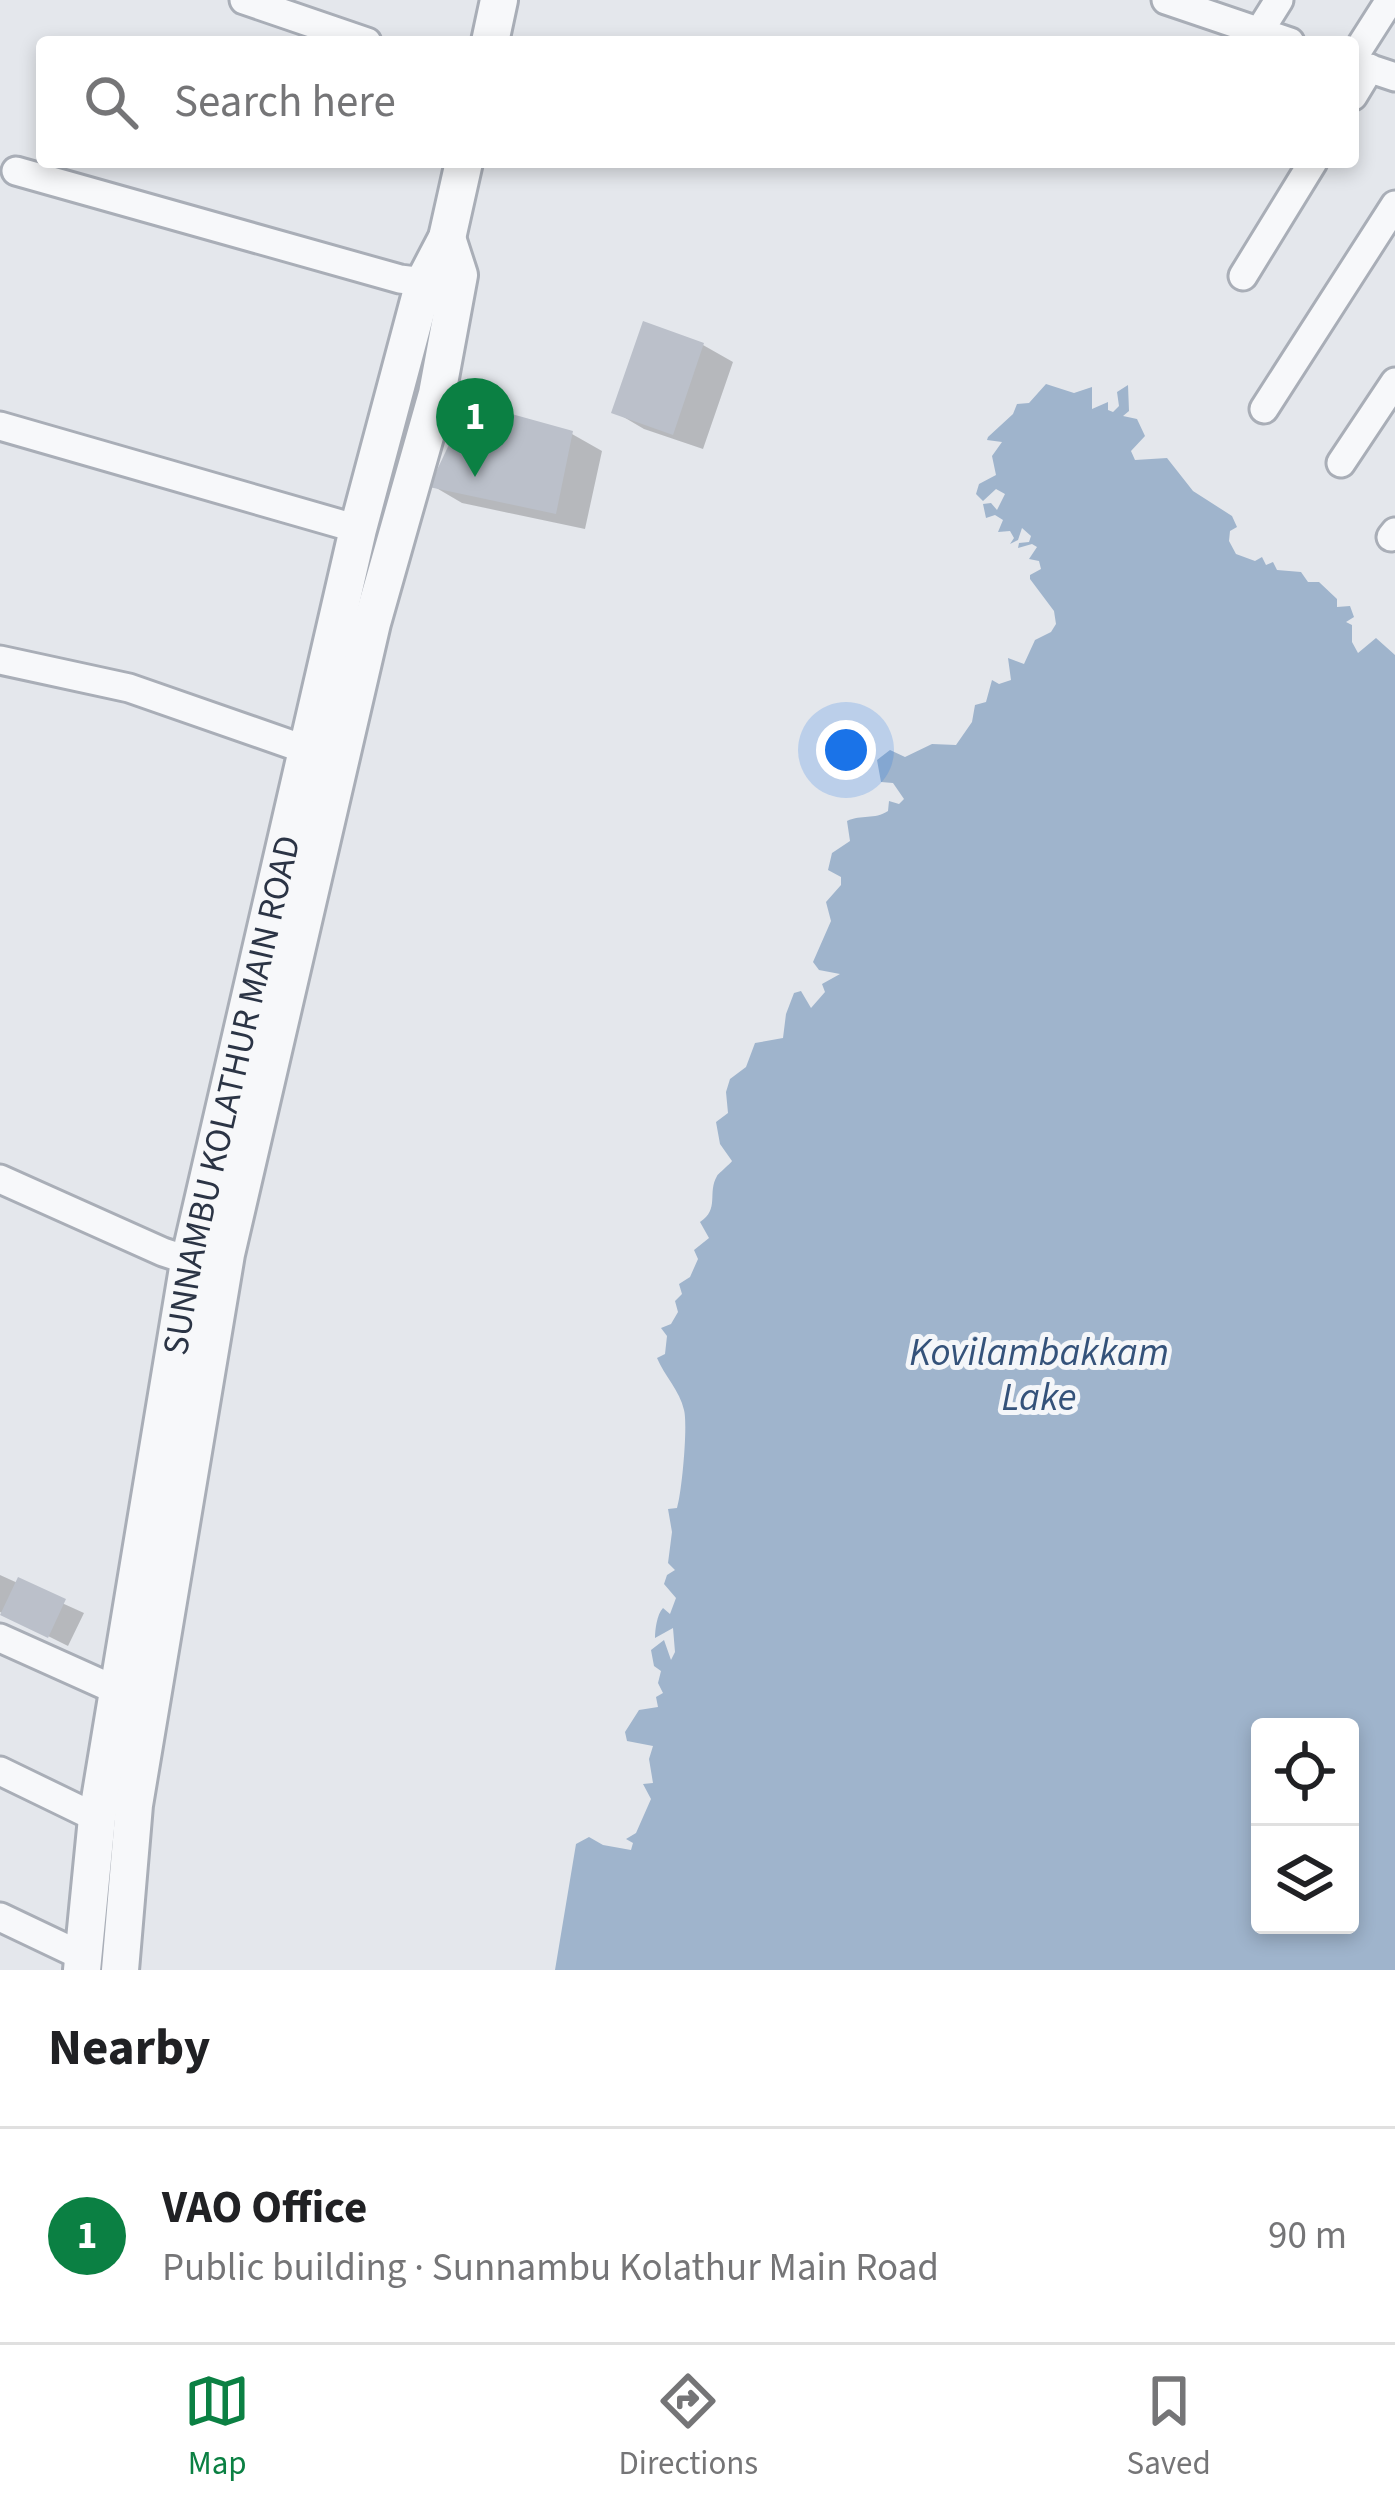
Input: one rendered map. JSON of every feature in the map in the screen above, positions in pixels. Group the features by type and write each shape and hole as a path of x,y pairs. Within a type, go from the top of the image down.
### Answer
{"street":[{"path":"244,0 349,36"},
{"path":"491,36 500,0"},
{"path":"1166,0 1271,36"},
{"path":"1259,32 1279,0"},
{"path":"1368,67 1390,0"},
{"name":"SUNNAMBU KOLATHUR MAIN ROAD","path":"279,938 304,749 424,282 448,238 463,168"},
{"path":"1243,276 1309,168"},
{"path":"16,171 424,282"},
{"path":"1264,409 1395,206"},
{"name":"SUNNAMBU KOLATHUR MAIN ROAD","path":"82,1963 97,1818 118,1691 206,1266 279,938 437,394 459,275 448,238"},
{"path":"1341,463 1395,382"},
{"path":"0,426 358,529"},
{"path":"0,660 129,688 304,749"},
{"path":"0,1179 206,1266"},
{"name":"SUNNAMBU KOLATHUR MAIN ROAD","path":"120,1970 134,1804 206,1266"},
{"path":"0,1638 118,1691"},
{"path":"0,1771 97,1818"},
{"path":"0,1917 82,1963"}],"water":[{"name":"Kovilambakkam Lake","path":"1046,384 1074,393 1092,387 1092,409 1108,402 1113,412 1119,406 1117,392 1128,385 1129,411 1123,416 1137,419 1145,436 1131,451 1135,460 1167,458 1193,491 1232,516 1237,527 1230,531 1229,541 1236,554 1255,561 1262,557 1277,570 1301,572 1308,582 1319,582 1337,599 1337,607 1350,606 1354,617 1346,622 1352,625 1358,653 1376,638 1395,655 1395,1970 555,1970 576,1844 589,1837 631,1850 633,1843 626,1839 636,1833 651,1799 643,1784 653,1783 649,1759 653,1746 627,1741 625,1732 639,1710 658,1707 656,1697 663,1693 658,1683 661,1671 654,1666 651,1650 664,1640 671,1660 675,1652 673,1628 655,1635 661,1611 670,1614 676,1598 664,1584 675,1570 668,1563 672,1532 668,1509 677,1508 679,1500 685,1429 682,1403 657,1358 665,1354 667,1336 661,1328 671,1324 678,1312 679,1284 690,1277 698,1259 694,1250 709,1238 700,1222 710,1212 714,1182 732,1161 720,1144 716,1122 728,1113 730,1079 746,1067 755,1043 783,1038 794,993 801,991 811,1008 825,992 822,984 840,974 819,970 813,962 831,921 826,902 841,885 841,877 828,870 832,853 850,841 847,821 883,814 889,801 899,804 904,799 893,783 881,782 877,760 890,750 905,757 932,744 956,745 972,722 975,705 986,702 992,680 999,684 1011,680 1008,658 1024,664 1035,640 1056,624 1054,611 1030,579 1041,569 1039,561 1029,559 1037,547 1018,548 1031,536 1022,528 1018,540 1010,544 1014,538 1010,531 998,532 1003,520 995,515 986,518 983,504 991,503 997,510 1005,494 996,489 983,501 976,494 979,484 996,475 992,456 1002,442 988,437 1017,404 1029,403"}],"building":[{"path":"643,321 704,343 673,435 611,413"},
{"path":"469,402 573,431 556,514 429,487"},
{"path":"18,1577 66,1599 48,1638 0,1615"}],"place":[{"name":"VAO Office","path":"475,477"}]}
